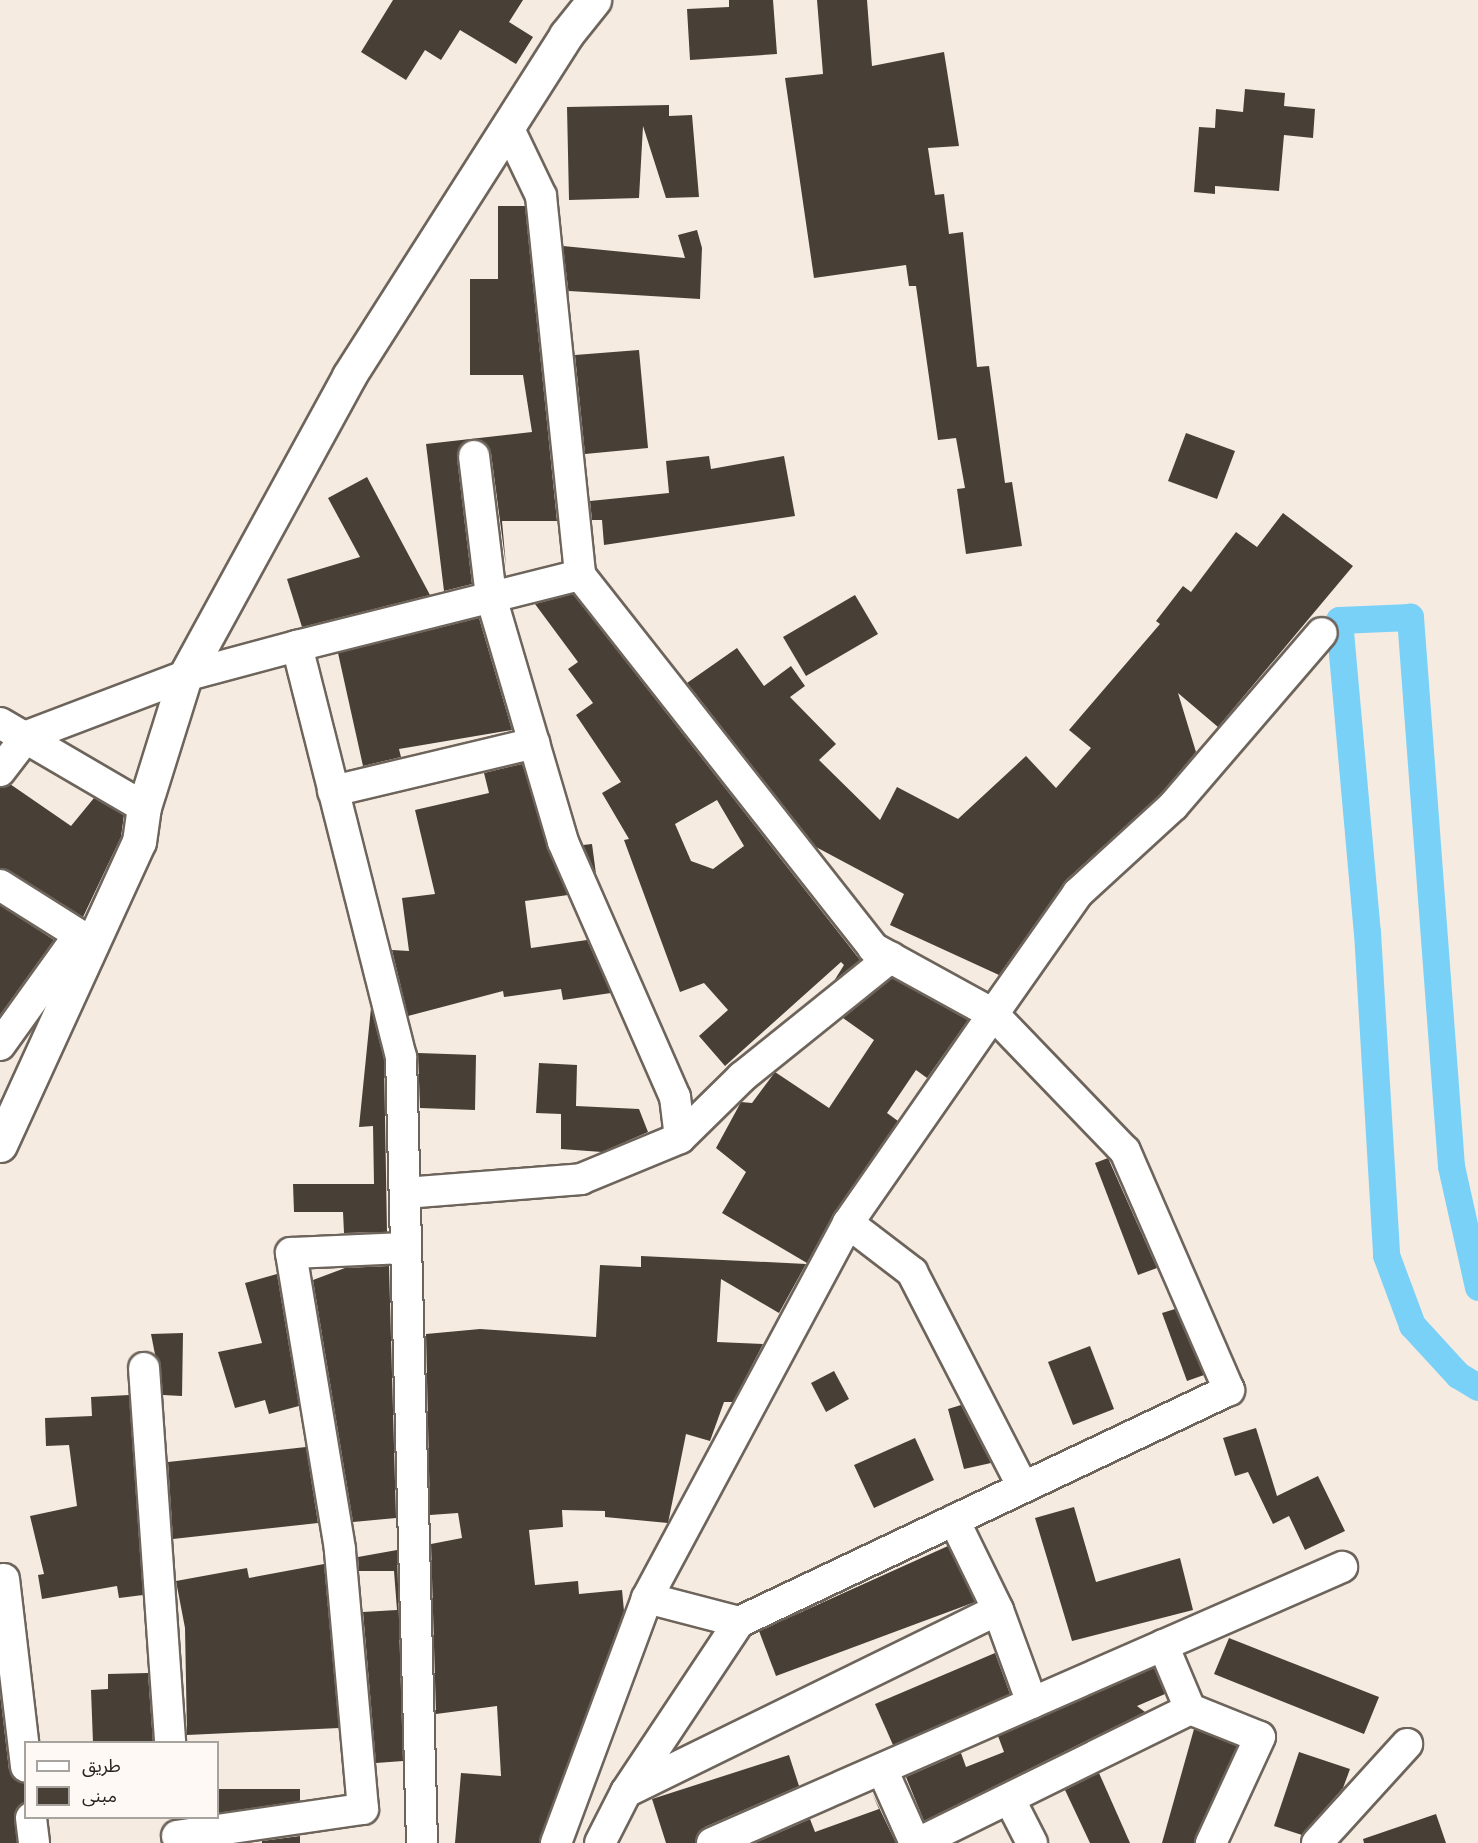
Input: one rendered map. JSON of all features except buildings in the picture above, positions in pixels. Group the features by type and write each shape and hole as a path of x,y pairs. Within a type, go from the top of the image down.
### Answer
{"street":[{"path":"0,1145 85,939 139,842 144,807 185,676 349,376 508,127 594,0"},
{"path":"508,127 541,196 580,575 873,948 993,1014 1125,1151 1229,1390 739,1622 626,1792 600,1843"},
{"path":"474,456 491,597 563,842 675,1097 680,1138"},
{"path":"0,771 27,736 185,676 580,575"},
{"path":"556,1843 647,1598 848,1223 1078,893 1173,806 1322,633"},
{"path":"297,646 401,1057 422,1843"},
{"path":"0,723 27,736 144,807"},
{"path":"333,791 534,743"},
{"path":"0,885 85,939"},
{"path":"0,1045 85,939"},
{"path":"405,1193 581,1179 680,1138 742,1077 891,957"},
{"path":"848,1223 912,1272 1023,1487"},
{"path":"176,1832 363,1809 340,1549 291,1253 406,1248"},
{"path":"144,1368 170,1741"},
{"path":"954,1520 998,1610 1032,1703"},
{"path":"712,1843 1342,1567"},
{"path":"4,1579 24,1750"},
{"path":"647,1598 739,1622"},
{"path":"626,1792 998,1610"},
{"path":"1163,1645 1190,1709 1260,1737 1211,1843"},
{"path":"882,1768 916,1843 1010,1800 1190,1709"},
{"path":"1317,1843 1407,1744"},
{"path":"1010,1800 1032,1843"},
{"path":"31,1819 34,1843"}],"waterway":[{"path":"1478,1287 1451,1166 1410,617 1339,620 1367,932 1386,1255 1412,1325 1458,1375 1478,1387"}]}
